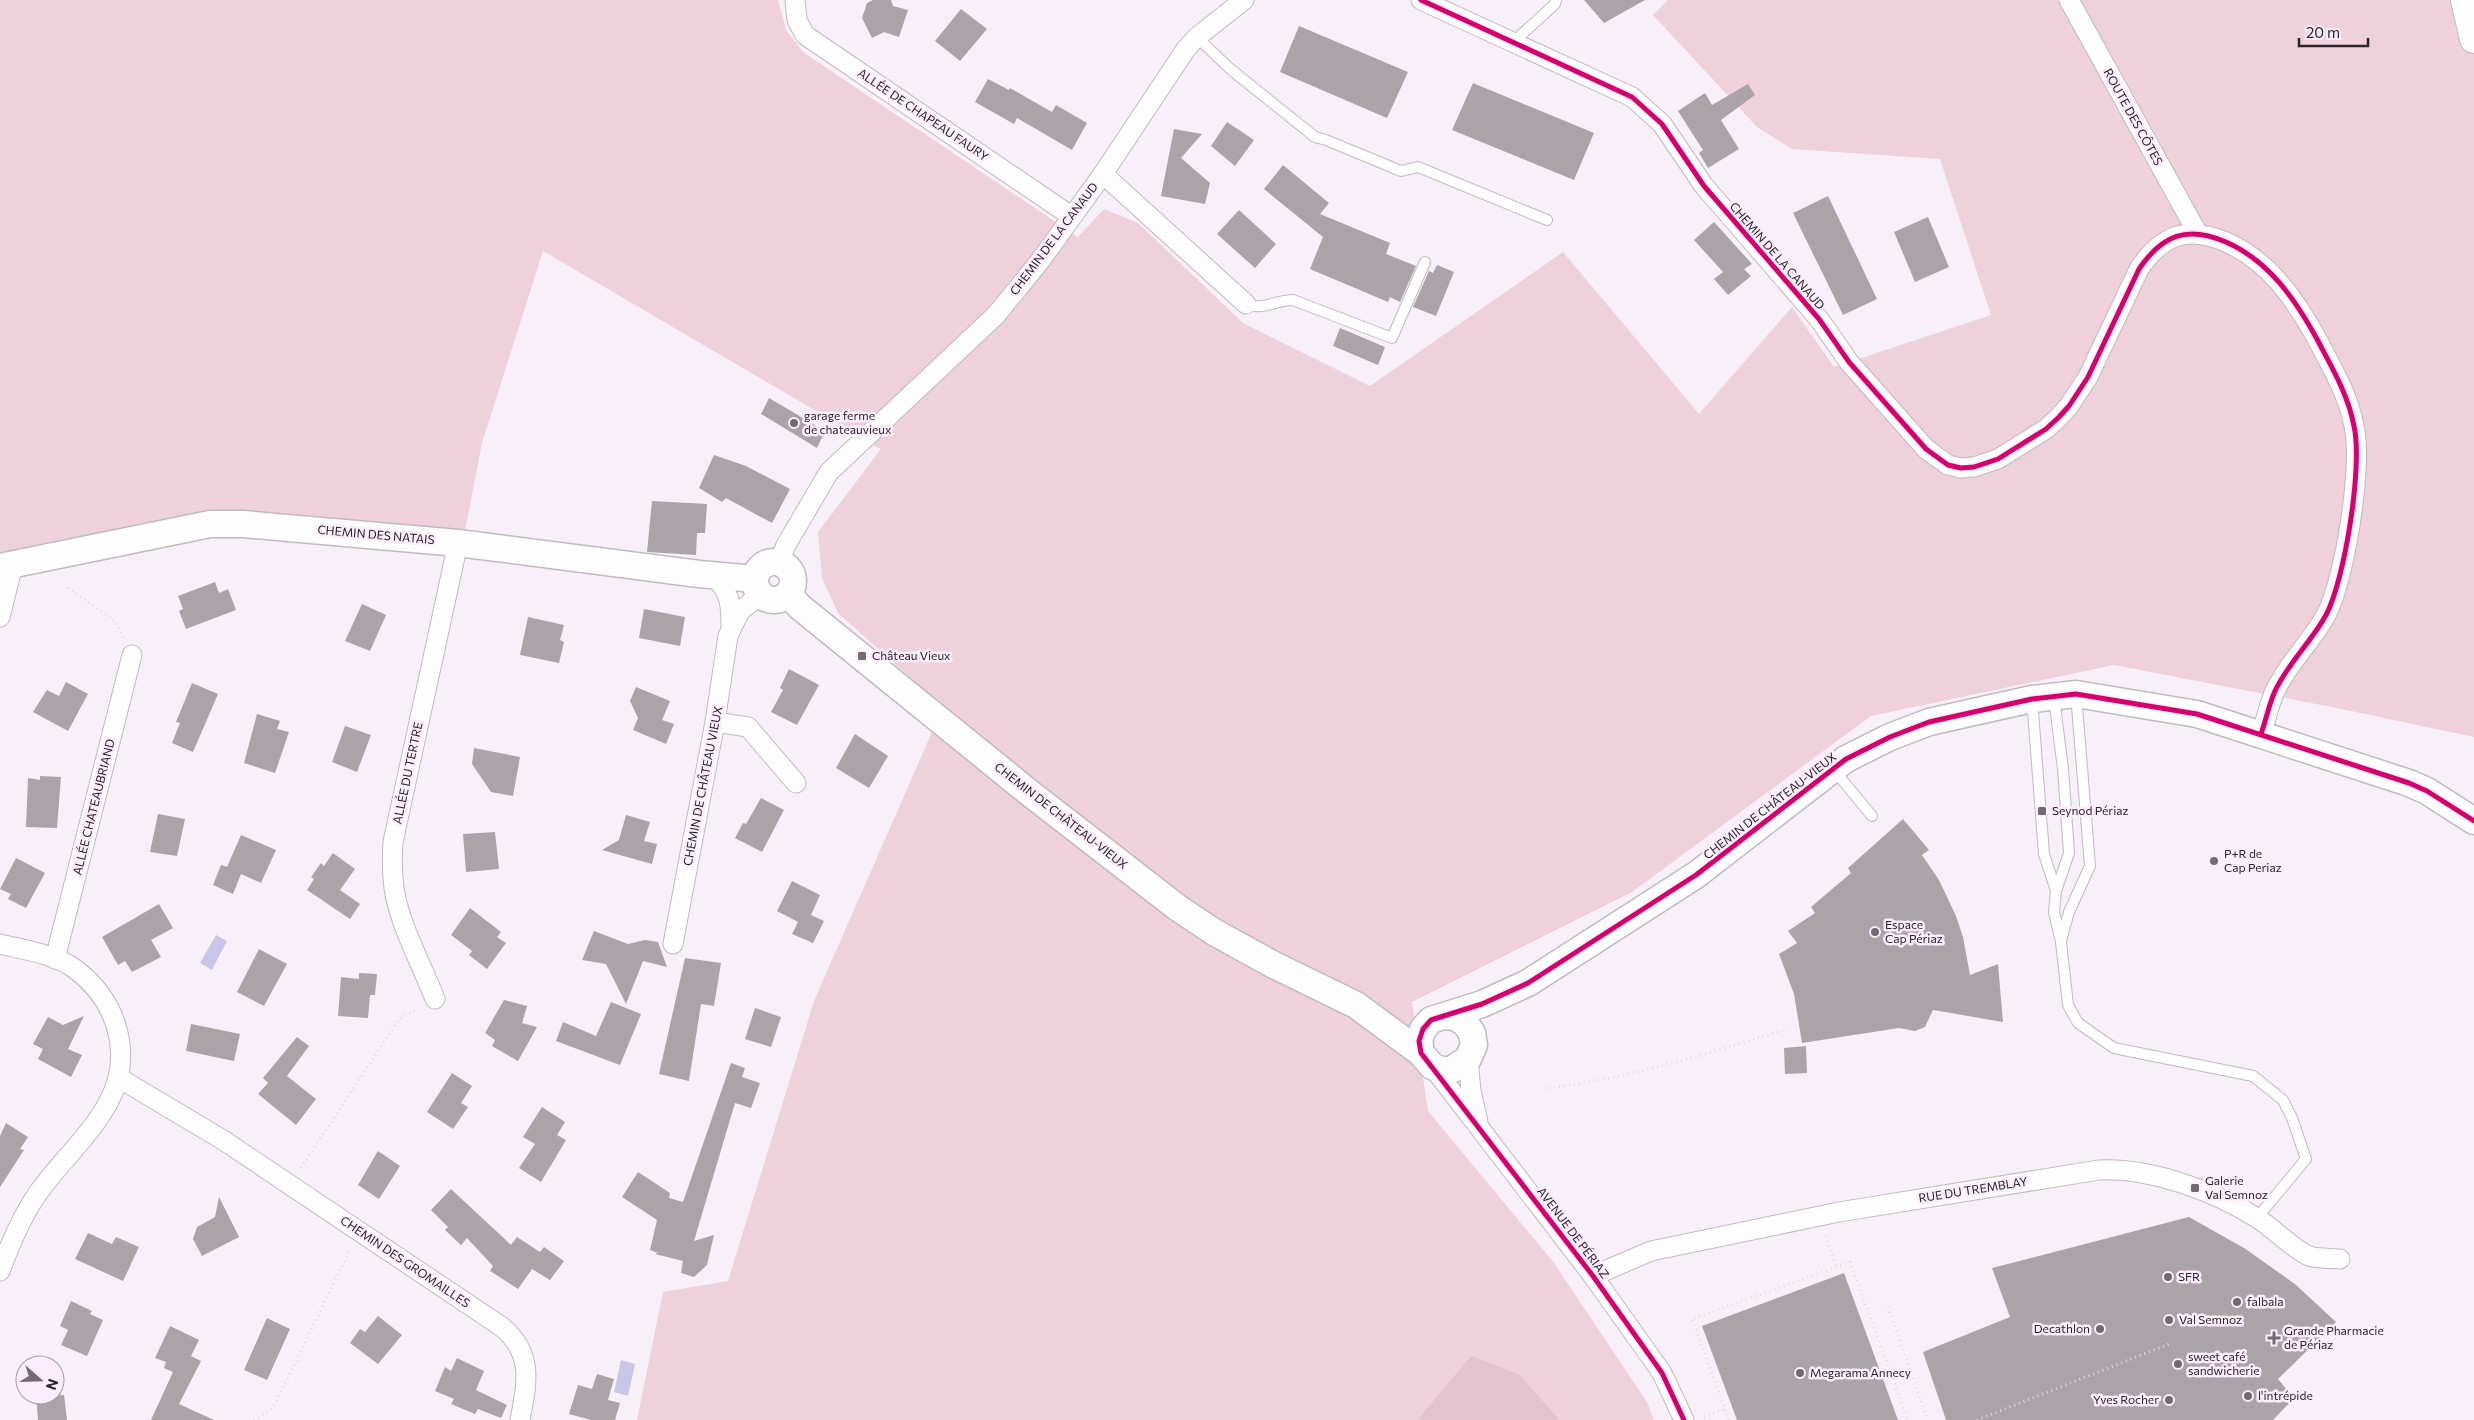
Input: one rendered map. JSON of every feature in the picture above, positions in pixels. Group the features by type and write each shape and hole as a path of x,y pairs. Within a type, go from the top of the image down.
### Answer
{"main road":[{"path":"2465,0 2474,39"}],"street":[{"name":"ALLÉE DE CHAPEAU FAURY","path":"795,0 797,20 805,35 1071,216"},
{"name":"CHEMIN DE LA CANAUD","path":"780,562 786,545 830,472 996,315 1040,261 1103,174 1186,49 1197,37 1244,0"},
{"name":"CHEMIN DE LA CANAUD","path":"1421,0 1632,97 1650,112 1666,130 1704,186 1818,318 1849,362 1926,449 1948,465 1961,468 1974,467 1998,459 2046,429 2069,406 2088,377 2139,269 2148,256 2166,239 2198,234 2216,238 2231,244 2255,259 2276,277 2300,309 2343,387 2355,428 2357,464 2342,568 2326,614 2276,690 2261,734"},
{"name":"ROUTE DES CÔTES","path":"2069,0 2198,234"},
{"path":"1103,174 1246,304"},
{"name":"CHEMIN DES NATAIS","path":"7,566 210,524 278,526 458,543 714,576 757,587"},
{"name":"ALLÉE DU TERTRE","path":"435,998 399,910 394,889 393,842 458,543"},
{"path":"769,562 780,562 788,568 793,576 793,586 788,594 774,601 757,587 759,569 769,562"},
{"path":"0,617 7,566"},
{"name":"CHEMIN DE CHÂTEAU VIEUX","path":"673,944 731,628 731,605 725,588 714,576"},
{"name":"CHEMIN DE CHÂTEAU VIEUX","path":"731,628 740,611 757,587"},
{"name":"CHEMIN DE CHÂTEAU-VIEUX","path":"788,594 800,607 1031,794 1178,908 1214,932 1274,966 1356,1005 1401,1016 1438,1018 1482,1004 1528,983 1696,875 1846,759 1890,737 1929,722 2054,697 2197,714 2427,791 2474,797"},
{"name":"ALLÉE CHATEAUBRIAND","path":"55,958 132,655"},
{"path":"715,722 748,728 796,783"},
{"name":"CHEMIN DE CHÂTEAU-VIEUX","path":"2427,791 2474,821"},
{"path":"0,944 55,958 75,968 93,986 111,1010 120,1037 122,1058 119,1078 108,1103 94,1126 38,1193 24,1216 0,1271"},
{"name":"CHEMIN DE CHÂTEAU-VIEUX","path":"1471,1052 1488,1023 1528,983"},
{"name":"CHEMIN DE CHÂTEAU-VIEUX","path":"1356,1005 1426,1059"},
{"path":"1455,1017 1465,1023 1472,1033 1471,1052 1451,1070 1441,1070 1426,1059 1419,1041 1423,1029 1438,1018 1455,1017"},
{"name":"AVENUE DE PÉRIAZ","path":"1471,1052 1471,1091 1480,1127"},
{"name":"AVENUE DE PÉRIAZ","path":"1426,1059 1593,1276 1662,1373 1684,1420"},
{"name":"CHEMIN DES GROMAILLES","path":"119,1078 223,1140 514,1337 527,1368 520,1420"},
{"name":"RUE DU TREMBLAY","path":"1593,1276 1651,1251 1820,1216 2099,1170 2125,1169 2150,1173 2195,1188 2257,1218 2309,1256 2340,1259"}],"lane":[{"path":"1516,45 1521,35 1555,4 1556,0"},
{"path":"1197,37 1230,68 1315,138 1326,140 1402,171 1418,167 1547,220"},
{"path":"1246,304 1255,308 1283,300 1293,300 1392,338 1425,262"},
{"path":"2054,697 2090,866 2069,912 2061,942"},
{"path":"2054,697 2044,854 2056,891"},
{"path":"2054,697 2063,769 2069,853 2056,891 2054,912 2061,942 2068,1005 2078,1023 2114,1048 2253,1076 2283,1100 2292,1118 2306,1160 2257,1218"},
{"path":"1834,769 1872,816"}],"path":[{"path":"68,588 114,620 132,655"},
{"path":"290,1185 399,1019 435,998"},
{"path":"1549,1088 1591,1082 1707,1054 1787,1028"},
{"path":"1820,1216 1836,1267"},
{"path":"254,1420 273,1408 359,1231"},
{"path":"1729,1420 1692,1319 1850,1262 1908,1420"},
{"path":"1888,1307 1928,1420"},
{"path":"1977,1420 2169,1344"},
{"path":"1713,1414 1725,1409"}],"shaded area":[{"path":"0,0 778,0 786,30 803,52 1078,237 1104,209 1138,223 1243,323 1370,386 1563,252 1699,414 1792,307 1834,367 1991,315 1940,159 1792,149 1757,127 1653,15 1668,0 2474,0 2474,737 2332,707 2114,665 1871,716 1632,892 1412,1002 1428,1111 1554,1263 1647,1402 1654,1420 1560,1420 1519,1374 1471,1357 1417,1420 637,1420 663,1292 728,1281 814,1001 943,707 838,613 822,578 818,532 881,449 543,251 482,443 464,536 231,511 186,516 0,555"},
{"path":"216,935 227,941 212,970 200,963"},
{"path":"1471,1356 1519,1374 1560,1420 1417,1420"},
{"path":"621,1360 635,1364 628,1396 614,1392"}],"building":[{"path":"873,0 891,0 893,6 908,10 899,37 884,32 872,38 862,18 867,3"},
{"path":"1584,0 1645,0 1604,23"},
{"path":"961,9 987,29 960,61 935,41"},
{"path":"1299,26 1408,72 1387,118 1280,72"},
{"path":"988,79 1009,90 1010,88 1052,112 1056,105 1087,123 1072,150 1017,118 1014,124 975,102"},
{"path":"1473,83 1594,133 1574,180 1452,130"},
{"path":"1748,84 1755,95 1721,120 1739,149 1708,168 1699,153 1703,150 1678,111 1705,93 1712,105"},
{"path":"1227,122 1254,140 1235,166 1211,146"},
{"path":"1174,129 1202,134 1181,158 1210,183 1205,204 1161,196"},
{"path":"1283,165 1329,203 1320,214 1390,243 1386,254 1416,266 1400,302 1390,297 1388,302 1310,269 1323,237 1264,189"},
{"path":"1828,196 1877,299 1843,315 1793,213"},
{"path":"1239,210 1276,244 1255,268 1217,234"},
{"path":"1928,217 1949,267 1915,282 1894,232"},
{"path":"1714,222 1752,264 1744,269 1751,276 1728,295 1714,279 1723,272 1694,240"},
{"path":"1437,265 1454,272 1436,316 1413,307 1429,271 1433,273"},
{"path":"1340,328 1385,347 1378,365 1333,346"},
{"name":"garage ferme de chateauvieux","path":"769,398 825,431 817,448 761,414"},
{"path":"714,455 746,466 790,489 772,523 726,498 722,502 699,488"},
{"path":"652,501 707,504 705,533 697,533 696,555 647,552"},
{"path":"215,582 219,593 228,589 236,610 186,629 179,611 183,609 178,596"},
{"path":"362,604 386,615 370,651 345,641"},
{"path":"644,609 685,617 680,646 639,638"},
{"path":"528,617 564,625 560,640 564,642 559,663 520,655"},
{"path":"789,669 819,685 797,725 771,712 783,690 780,688"},
{"path":"66,682 88,694 68,731 33,712 47,690 59,696"},
{"path":"192,683 218,694 193,752 172,743 180,723 176,722"},
{"path":"636,687 670,701 662,720 674,724 666,744 633,730 638,718 630,701"},
{"path":"257,714 280,721 277,729 289,732 275,773 244,763"},
{"path":"345,726 371,735 357,772 332,762"},
{"path":"855,734 888,756 869,788 836,768"},
{"path":"474,748 520,757 513,796 491,792 472,764"},
{"path":"40,776 61,777 57,828 26,827 28,778 40,780"},
{"path":"761,798 784,810 762,852 735,838 743,823 746,824"},
{"path":"158,814 185,819 177,856 150,852"},
{"path":"626,815 650,822 644,841 657,844 652,864 602,850 619,840"},
{"name":"Espace Cap Périaz","path":"1903,819 1929,850 1922,855 1939,880 1956,916 1963,937 1970,975 1998,964 2003,1022 1933,1010 1925,1027 1915,1031 1899,1028 1802,1043 1794,994 1779,954 1797,943 1788,931 1815,913 1811,907 1851,873 1848,868"},
{"path":"495,832 499,869 466,872 463,834"},
{"path":"241,835 276,850 261,883 241,874 233,894 213,885 221,865 227,867"},
{"path":"333,853 355,869 340,890 360,904 350,919 307,890 314,879 311,877 321,863 324,866"},
{"path":"16,858 45,873 26,908 8,899 11,894 0,889"},
{"path":"792,881 820,895 811,915 824,921 813,943 792,934 798,922 777,911"},
{"path":"159,904 173,928 151,940 161,957 132,972 125,961 118,965 102,937"},
{"path":"470,908 501,932 497,937 506,943 487,969 469,955 472,951 451,935"},
{"path":"594,931 628,944 645,940 658,942 667,967 643,961 626,1004 606,964 582,960"},
{"path":"259,949 287,964 264,1006 237,992"},
{"path":"685,958 721,963 714,1006 701,1004 689,1081 659,1074"},
{"path":"359,973 377,974 375,995 370,995 368,1018 338,1016 341,977 359,979"},
{"path":"504,1000 527,1006 522,1023 537,1027 518,1061 492,1046 495,1040 485,1033"},
{"path":"611,1002 641,1014 620,1065 556,1041 563,1022 596,1036"},
{"path":"755,1008 781,1017 771,1047 745,1039"},
{"path":"84,1016 68,1049 82,1055 71,1077 38,1059 43,1049 33,1044 48,1017 63,1025"},
{"path":"191,1024 240,1034 234,1061 186,1051"},
{"path":"297,1037 309,1046 287,1076 316,1099 296,1125 258,1094 268,1083 263,1078"},
{"path":"1806,1046 1807,1073 1785,1074 1784,1048"},
{"path":"731,1063 745,1068 742,1077 760,1083 751,1108 735,1103 694,1241 714,1235 707,1265 694,1277 681,1273 683,1261 655,1254 658,1253 650,1250 657,1220 622,1197 638,1172 670,1193 669,1198 683,1202"},
{"path":"452,1073 472,1086 461,1103 468,1107 453,1129 427,1112"},
{"path":"542,1107 565,1122 557,1135 566,1140 541,1182 519,1168 535,1144 523,1137"},
{"path":"6,1123 28,1137 20,1149 24,1150 0,1187 0,1136"},
{"path":"378,1151 400,1166 379,1199 358,1185"},
{"path":"451,1189 511,1245 517,1237 540,1252 544,1247 564,1261 550,1280 532,1269 518,1289 490,1271 493,1266 467,1238 461,1245 445,1230 448,1227 431,1210"},
{"path":"219,1197 239,1237 202,1256 193,1239 197,1227 215,1217"},
{"name":"Val Semnoz","path":"2189,1217 2244,1248 2295,1284 2336,1322 2278,1379 2294,1398 2273,1420 1946,1420 1923,1352 2010,1317 1992,1268"},
{"path":"88,1233 112,1244 116,1237 139,1247 123,1281 75,1259"},
{"name":"Megarama Annecy","path":"1844,1273 1898,1420 1737,1420 1702,1326"},
{"path":"71,1301 92,1311 90,1314 103,1320 87,1356 61,1345 68,1330 60,1326"},
{"path":"378,1316 402,1335 378,1364 350,1343 360,1329 365,1332"},
{"path":"267,1318 290,1329 267,1380 244,1370"},
{"path":"170,1326 199,1340 191,1356 201,1361 179,1404 214,1420 151,1420 173,1372 164,1368 166,1362 155,1358"},
{"path":"457,1358 484,1371 476,1390 507,1405 501,1418 478,1409 475,1414 451,1404 454,1399 435,1391 445,1367 451,1371"},
{"path":"597,1374 614,1379 608,1400 620,1403 615,1420 591,1420 569,1414 578,1385 592,1389"},
{"path":"65,1403 67,1420 38,1420 37,1405 65,1405"}],"cycle path":[{"path":"1421,0 1632,97 1662,124 1704,186 1819,319 1849,362 1926,449 1948,465 1961,468 1974,467 1998,459 2046,429 2059,417 2069,406 2088,377 2139,269 2148,257 2166,241 2176,236 2187,234 2212,237 2241,250 2268,270 2300,310 2339,381 2348,403 2354,426 2356,467 2346,550 2333,598 2320,625 2280,681 2273,696 2261,734"},
{"path":"1684,1420 1662,1373 1593,1276 1421,1053 1419,1041 1423,1029 1431,1020 1482,1004 1528,983 1696,875 1846,759 1890,737 1929,722 2032,699 2076,694 2197,714 2409,783 2427,791 2474,821"}],"place":[{"name":"garage ferme de chateauvieux","path":"794,423"},
{"name":"Château Vieux","path":"862,656"},
{"name":"Seynod Périaz","path":"2042,811"},
{"name":"P+R de Cap Periaz","path":"2214,861"},
{"name":"Espace Cap Périaz","path":"1875,932"},
{"name":"Galerie Val Semnoz","path":"2195,1188"},
{"name":"SFR","path":"2168,1277"},
{"name":"falbala","path":"2237,1302"},
{"name":"Val Semnoz","path":"2169,1320"},
{"name":"Decathlon","path":"2100,1329"},
{"name":"Grande Pharmacie de Périaz","path":"2274,1338"},
{"name":"sweet café sandwicherie","path":"2178,1364"},
{"name":"Megarama Annecy","path":"1800,1373"},
{"name":"l'intrépide","path":"2248,1396"},
{"name":"Yves Rocher","path":"2169,1400"}]}
